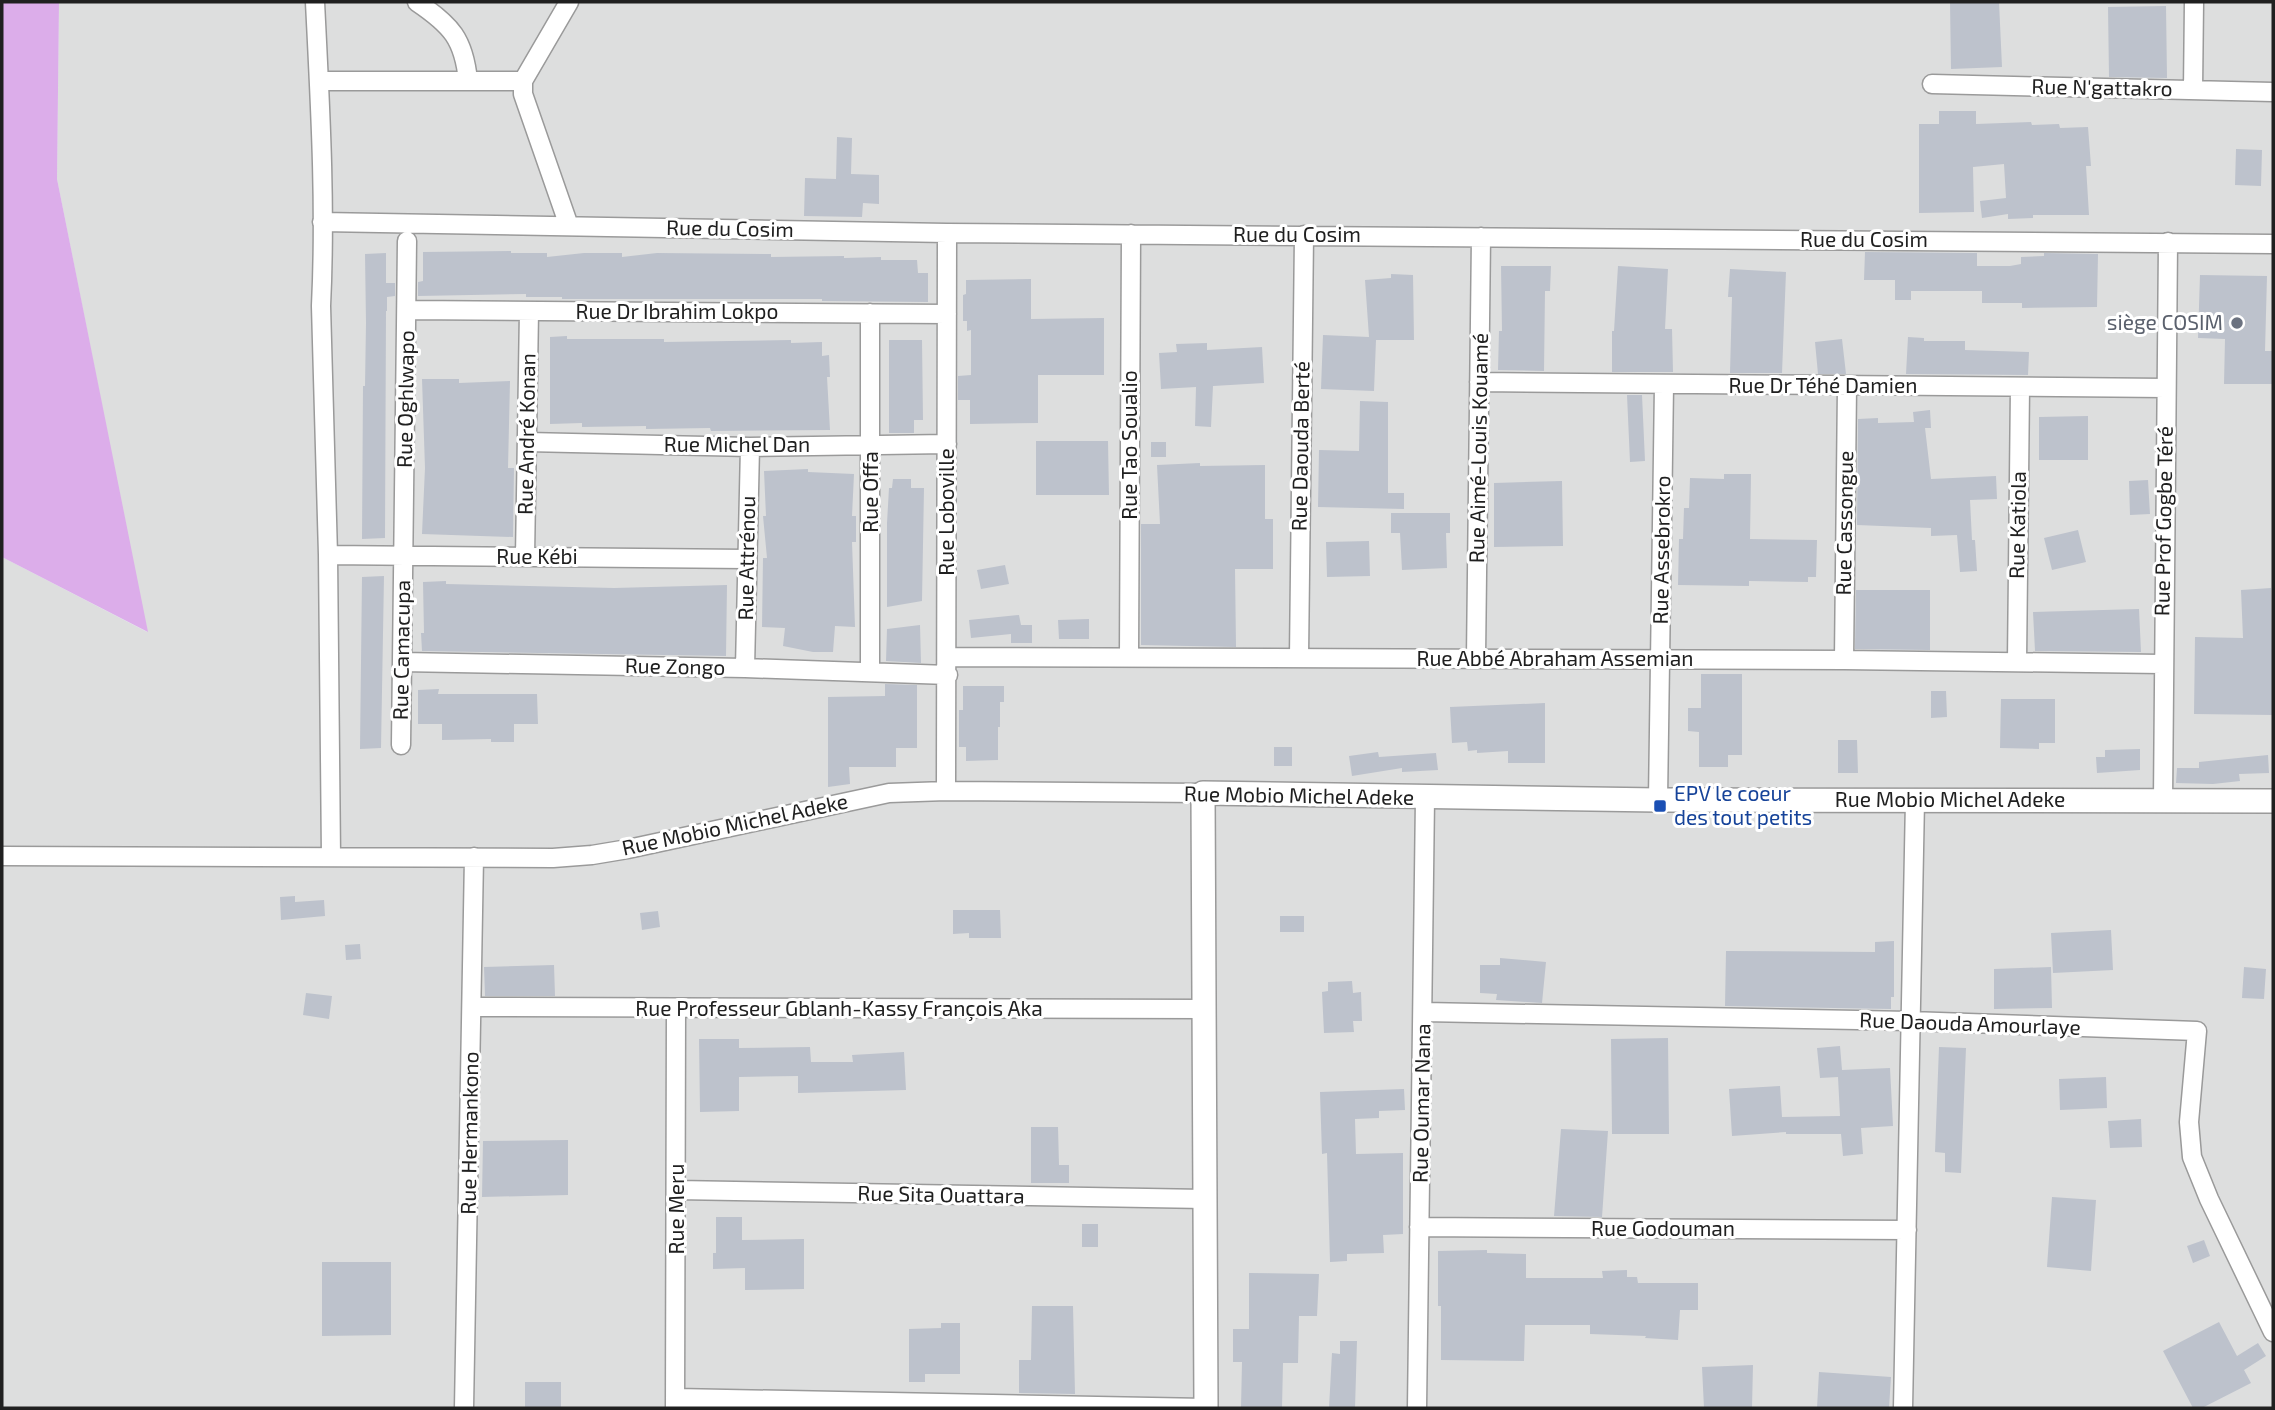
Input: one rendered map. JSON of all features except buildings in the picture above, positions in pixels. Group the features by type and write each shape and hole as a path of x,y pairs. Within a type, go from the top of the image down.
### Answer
{"street":[{"path":"315,2 322,222 321,306 328,555 331,857"},
{"path":"416,2 446,24 461,44 468,81"},
{"path":"569,2 523,81 523,94 569,226"},
{"path":"2193,90 2194,2"},
{"path":"319,81 523,81"},
{"name":"Rue N'gattakro","path":"1932,84 2273,92"},
{"name":"Rue du Cosim","path":"322,222 947,233 2273,244"},
{"name":"Rue Loboville","path":"946,791 947,233"},
{"name":"Rue Tao Soualio","path":"1129,656 1131,234"},
{"name":"Rue Daouda Berté","path":"1299,657 1304,235"},
{"name":"Rue Aimé-Louis Kouamé","path":"1476,659 1481,237"},
{"name":"Rue Oghlwapo","path":"404,556 407,241"},
{"name":"Rue Prof Gogbe Téré","path":"2163,800 2162,664 2168,242"},
{"name":"Rue Dr Ibrahim Lokpo","path":"408,310 947,314"},
{"name":"Rue André Konan","path":"525,557 528,311"},
{"name":"Rue Offa","path":"870,313 870,671"},
{"name":"Rue Dr Téhé Damien","path":"1479,382 2166,388"},
{"name":"Rue Assebrokro","path":"1658,800 1664,385"},
{"name":"Rue Cassongue","path":"1844,660 1847,386"},
{"name":"Rue Katiola","path":"2017,662 2020,387"},
{"name":"Rue Michel Dan","path":"527,442 750,447 947,444"},
{"name":"Rue Attrénou","path":"745,668 750,447"},
{"name":"Rue Kébi","path":"328,555 747,559"},
{"name":"Rue Camacupa","path":"401,745 404,556"},
{"name":"Rue Abbé Abraham Assemian","path":"948,666 1129,656 2162,664"},
{"name":"Rue Zongo","path":"402,662 870,671 948,666"},
{"name":"Rue Mobio Michel Adeke","path":"2,856 553,858 592,855 878,794 946,791 1658,800 2273,801"},
{"path":"676,1403 1206,1408 1203,793"},
{"name":"Rue Oumar Nana","path":"1417,1408 1425,798"},
{"path":"1903,1408 1915,800"},
{"name":"Rue Hermankono","path":"464,1408 474,857"},
{"name":"Rue Professeur Gblanh-Kassy François Aka","path":"473,1007 1205,1009"},
{"name":"Rue Meru","path":"676,1009 676,1403"},
{"name":"Rue Daouda Amourlaye","path":"1424,1012 1910,1021 2197,1031 2189,1122 2192,1157 2209,1199 2273,1332"},
{"name":"Rue Sita Ouattara","path":"677,1190 1205,1199"},
{"name":"Rue Godouman","path":"1419,1227 1907,1230"}],"shaded area":[{"path":"2,2 59,2 57,179 148,632 2,557"},
{"path":"59,2 2273,2 2273,1408 2,1408 2,557 147,632 57,179"}],"place":[{"name":"siège COSIM","path":"2237,323"},
{"name":"EPV le coeur des tout petits","path":"1660,806"}]}
